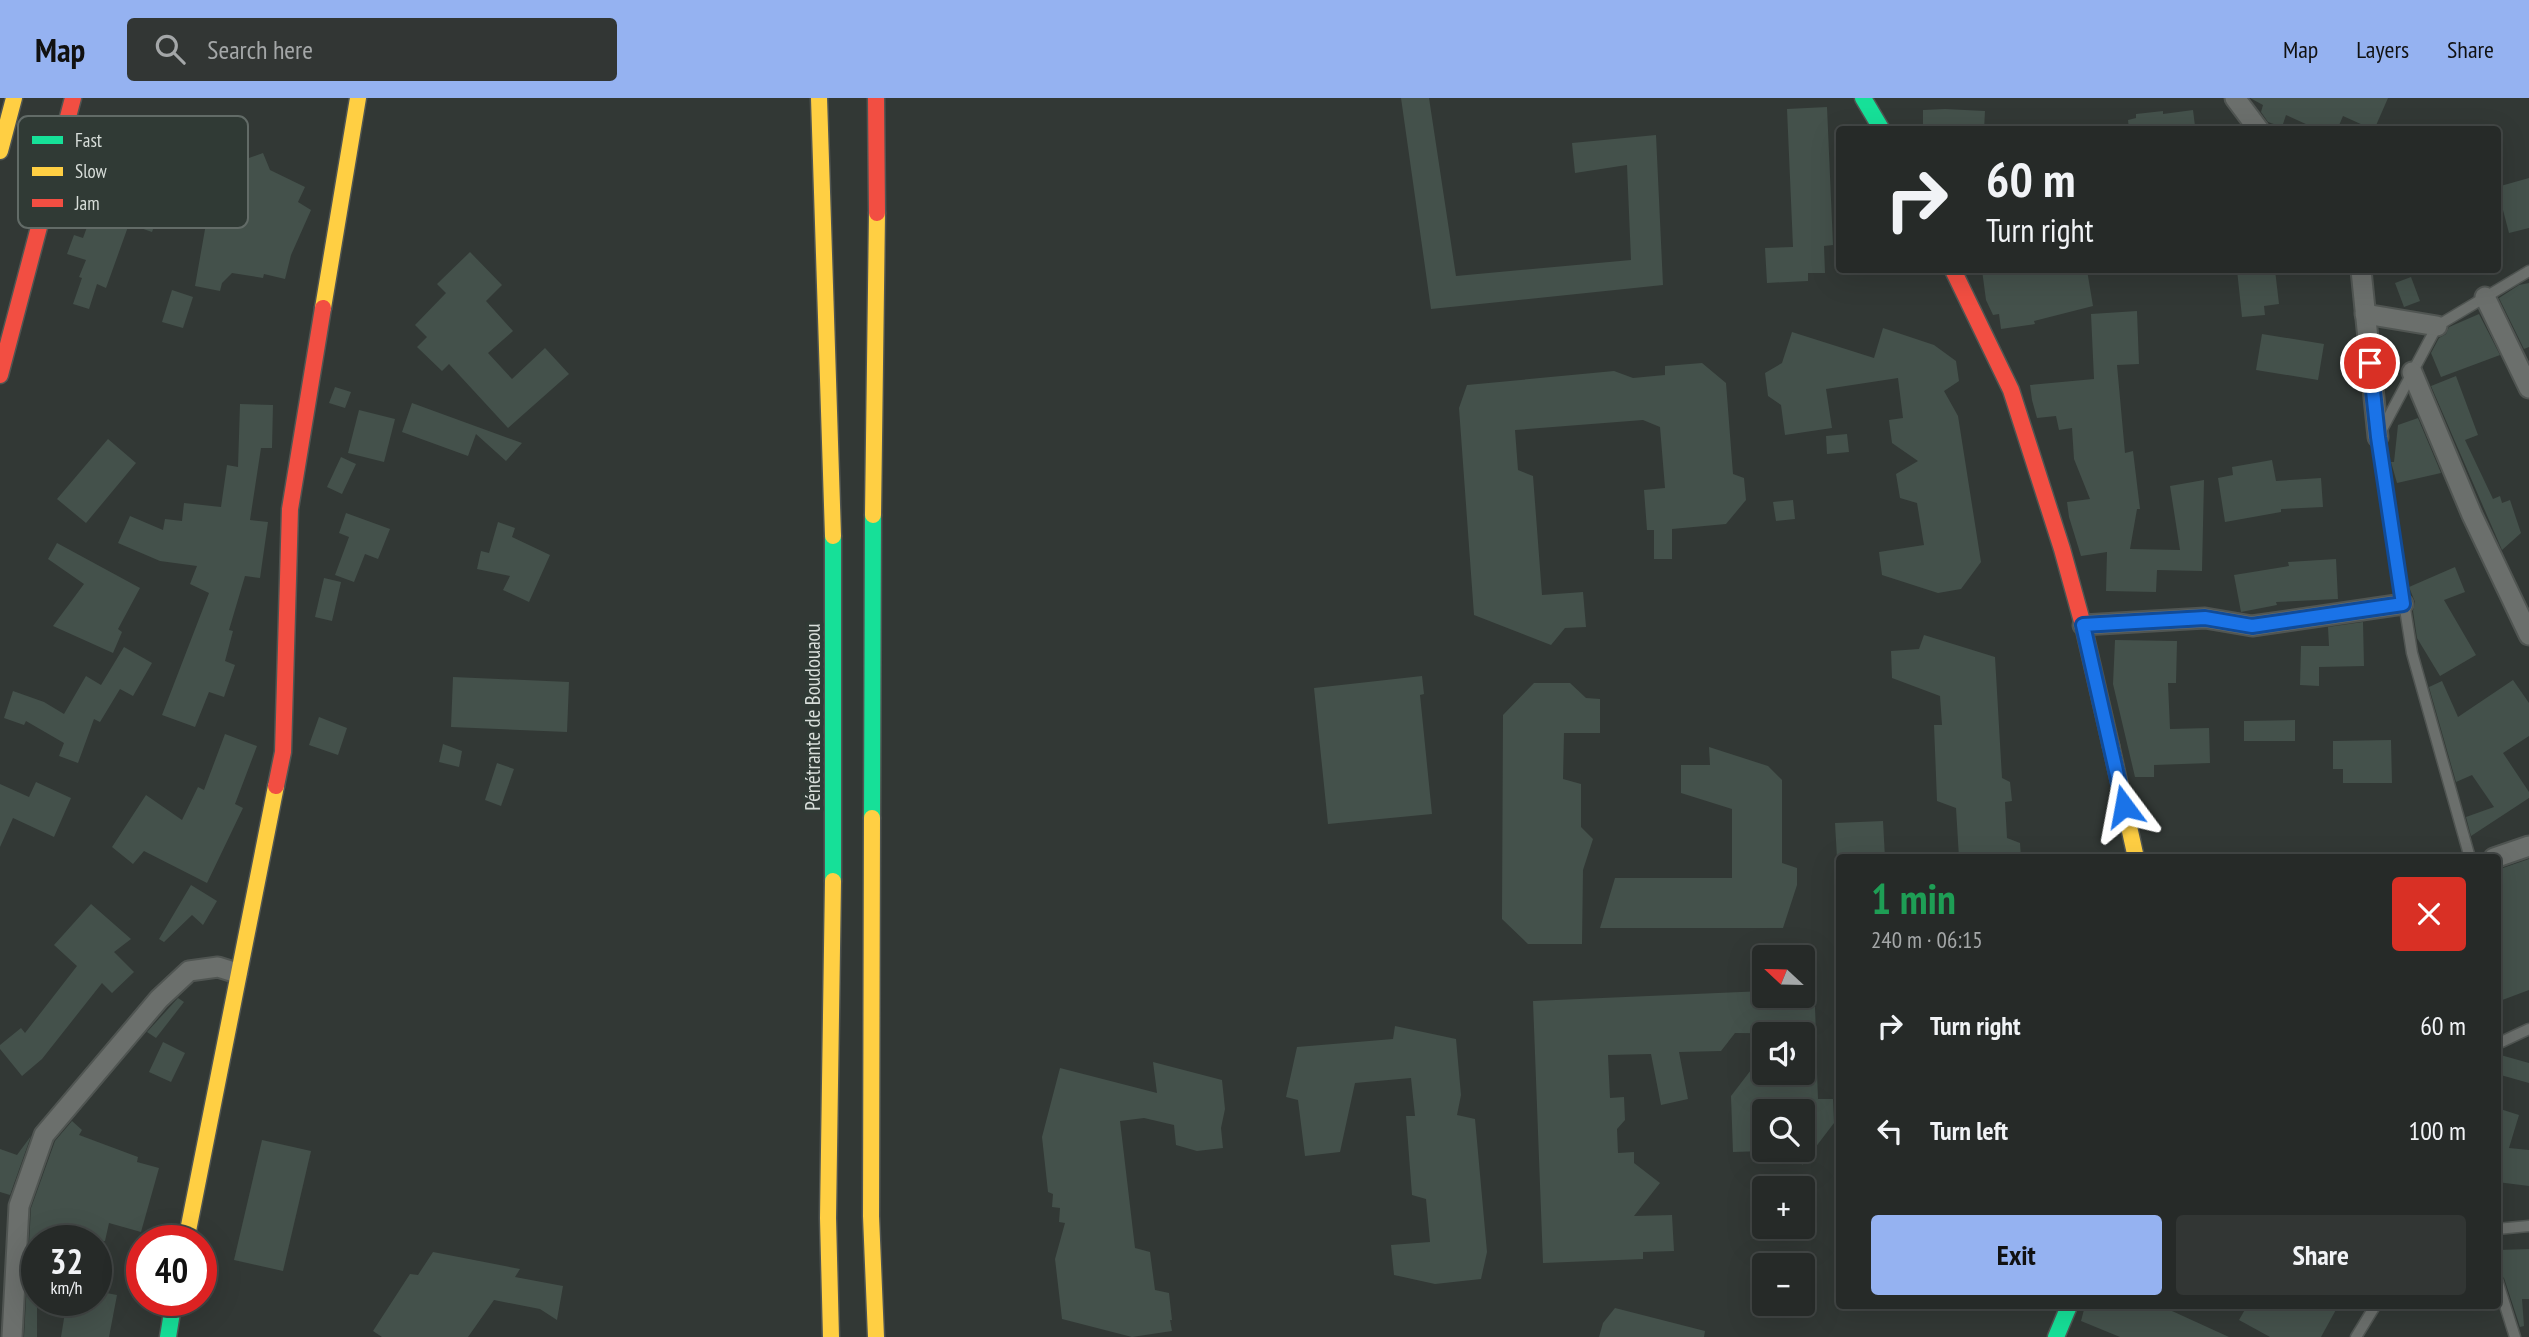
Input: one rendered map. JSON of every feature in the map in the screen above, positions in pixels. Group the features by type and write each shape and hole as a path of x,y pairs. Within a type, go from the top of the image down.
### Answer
{"main road":[{"path":"0,151 14,98"},
{"path":"68,116 73,98"},
{"path":"189,1225 283,752 290,509 358,98"},
{"path":"812,98 819,136"},
{"name":"Pénétrante de Boudouaou","path":"819,98 834,562 833,975 828,1217 831,1337"},
{"path":"876,98 878,145 872,559 871,1216 876,1337"},
{"path":"1863,98 1880,126"},
{"path":"0,375 39,228"},
{"path":"1954,273 2011,390 2062,549 2083,625 2135,854"},
{"path":"2056,1337 2068,1309"},
{"path":"168,1337 171,1316"}],"street":[{"path":"2235,98 2256,126"},
{"path":"2361,273 2378,437"},
{"path":"2485,297 2529,388"},
{"path":"2365,314 2437,326"},
{"path":"2412,372 2472,515 2529,635"},
{"path":"2083,625 2205,618 2252,626 2403,604"},
{"path":"2501,856 2529,846"},
{"path":"12,1337 19,1206 44,1135 159,999 189,971 218,967 237,973"}],"lane":[{"path":"2469,854 2412,653 2378,437 2437,326 2529,271"},
{"path":"2501,1042 2529,1029"},
{"path":"2501,1229 2529,1226"},
{"path":"2501,1293 2515,1337"},
{"path":"2356,1337 2373,1309"}],"building":[{"path":"1401,98 1429,98 1456,276 1631,260 1627,165 1575,173 1572,143 1656,135 1663,285 1431,309"},
{"path":"2250,98 2388,98 2376,126 2365,126 2343,116 2339,126 2310,126 2286,115 2282,126 2279,126 2268,122 2261,112 2263,105"},
{"path":"1827,107 1833,245 1824,246 1825,273 1808,273 1808,281 1767,283 1765,248 1793,247 1787,109"},
{"path":"1923,110 1985,111 1984,126 1923,126"},
{"path":"2193,110 2195,126 2129,126 2128,120 2136,118 2136,114 2163,111 2163,114"},
{"path":"263,153 270,170 305,187 298,202 311,210 291,255 285,279 264,274 263,278 232,273 222,283 220,291 195,286 205,228 248,228 248,158"},
{"path":"2529,178 2529,228 2509,233 2501,202 2501,186"},
{"path":"87,228 128,228 106,288 97,284 89,309 73,304 86,260 67,254 74,235 83,238"},
{"path":"470,252 502,285 486,301 513,331 488,353 512,379 545,348 569,374 508,428 449,364 442,371 417,347 427,337 415,325 446,293 437,284"},
{"path":"1982,273 2088,273 2093,306 2034,321 2035,324 2001,329 1999,314 1993,315 1986,300"},
{"path":"2237,273 2275,273 2279,304 2264,306 2265,315 2242,317"},
{"path":"2411,277 2420,301 2404,307 2395,283"},
{"path":"2529,283 2529,347 2524,349 2499,298 2519,285"},
{"path":"172,290 193,297 183,328 162,322"},
{"path":"2137,311 2139,364 2117,365 2125,453 2133,451 2140,509 2137,509 2130,549 2180,550 2170,486 2204,480 2202,571 2157,570 2156,592 2106,591 2107,552 2081,556 2069,517 2067,502 2090,499 2074,459 2072,428 2059,430 2056,416 2037,418 2030,385 2094,379 2091,314"},
{"path":"2479,314 2500,355 2441,377 2431,353 2439,338 2446,334 2449,327"},
{"path":"1883,328 1934,345 1956,361 1959,381 1944,391 1958,416 1981,562 1961,589 1938,593 1882,575 1879,552 1924,545 1917,503 1900,498 1896,474 1918,461 1892,443 1889,420 1903,418 1898,378 1826,389 1832,428 1785,435 1781,405 1768,396 1765,373 1782,363 1792,332 1874,358"},
{"path":"2262,334 2324,344 2318,380 2256,370"},
{"path":"1702,363 1726,383 1733,474 1744,478 1746,500 1726,524 1672,529 1672,559 1654,559 1654,530 1647,530 1644,490 1665,488 1660,427 1643,420 1515,430 1518,470 1533,476 1542,595 1583,592 1586,627 1565,628 1551,645 1474,615 1459,408 1467,385 1614,371 1633,378 1665,375 1665,366"},
{"path":"2456,376 2478,435 2465,440 2493,499 2500,496 2502,503 2510,500 2521,533 2502,550 2431,386"},
{"path":"335,387 351,392 345,408 329,403"},
{"path":"412,403 522,443 506,461 476,434 468,456 402,432"},
{"path":"240,404 273,405 272,448 261,448 250,520 268,522 260,578 245,576 229,630 233,631 225,661 235,665 224,697 209,692 195,727 162,715 209,593 190,584 197,566 160,561 118,543 130,516 163,530 165,519 182,521 184,503 221,507 227,465 238,467"},
{"path":"359,410 395,419 384,462 348,453"},
{"path":"2418,418 2441,473 2397,483 2391,462 2394,462 2398,425"},
{"path":"1847,434 1849,452 1827,454 1826,436"},
{"path":"108,439 136,463 86,523 57,499"},
{"path":"341,457 356,464 342,494 327,487"},
{"path":"2272,460 2276,481 2321,478 2323,507 2281,509 2281,512 2225,522 2218,478 2233,475 2232,467"},
{"path":"1793,500 1795,519 1776,521 1773,502"},
{"path":"346,513 390,529 378,559 365,554 354,582 335,575 349,537 339,533"},
{"path":"498,522 515,528 512,537 550,555 529,602 503,590 510,576 477,569 481,551 489,553"},
{"path":"57,543 140,588 118,629 122,632 113,653 53,626 84,584 48,559"},
{"path":"2336,559 2338,599 2276,602 2277,605 2241,612 2234,575 2289,566 2288,562"},
{"path":"2455,567 2465,592 2444,600 2476,655 2440,676 2417,638 2413,611 2415,602 2409,587"},
{"path":"324,578 341,582 332,621 315,617"},
{"path":"2363,622 2364,666 2319,667 2319,686 2300,685 2301,646 2329,646 2328,627"},
{"path":"1924,635 1995,657 2002,778 2010,782 2012,801 2005,802 2007,838 2020,843 2021,854 1959,854 1956,808 1937,801 1934,725 1942,725 1940,696 1892,678 1891,651 1919,649"},
{"path":"2115,640 2177,641 2176,683 2168,683 2170,729 2209,728 2210,763 2154,765 2154,777 2135,777 2113,684"},
{"path":"124,647 152,663 133,696 120,689 100,722 94,719 78,763 59,756 64,743 26,721 24,725 4,718 13,691 44,702 64,714 86,676 101,685"},
{"path":"1422,676 1424,694 1420,695 1432,814 1328,824 1314,688"},
{"path":"453,677 569,682 567,732 451,727"},
{"path":"2513,680 2529,703 2529,736 2503,753 2529,792 2529,798 2471,836 2466,817 2494,807 2472,775 2456,782 2429,687 2442,681 2458,717"},
{"path":"1534,683 1570,683 1586,698 1600,699 1600,733 1564,733 1563,779 1581,784 1581,827 1593,839 1583,870 1582,944 1528,944 1502,919 1503,715"},
{"path":"319,717 347,728 338,755 309,745"},
{"path":"2295,720 2295,741 2244,741 2244,721"},
{"path":"225,734 257,746 235,804 243,808 207,883 144,851 133,864 112,847 146,795 182,820 198,787 204,790"},
{"path":"2391,740 2392,783 2343,783 2343,769 2333,769 2333,741"},
{"path":"443,744 462,751 459,767 439,762"},
{"path":"1709,747 1768,766 1782,780 1782,863 1797,868 1797,885 1783,928 1600,928 1615,878 1732,878 1732,809 1681,793 1681,765 1710,765"},
{"path":"497,763 514,769 501,806 485,800"},
{"path":"36,782 71,798 54,837 13,818 0,847 0,784 29,797"},
{"path":"1883,821 1885,854 1837,854 1835,823"},
{"path":"2529,859 2529,990 2501,1000 2501,869"},
{"path":"191,885 217,901 203,925 192,915 164,942 159,939"},
{"path":"91,904 131,939 114,952 134,972 112,993 102,983 42,1059 22,1076 0,1049 0,1045 21,1028 25,1033 77,966 54,945"},
{"path":"1752,992 1752,1008 1815,1007 1816,1034 1815,1022 1752,1022 1752,1033 1735,1033 1721,1051 1679,1052 1688,1099 1661,1105 1651,1054 1608,1055 1610,1098 1624,1097 1625,1120 1617,1129 1618,1153 1634,1152 1634,1163 1660,1183 1634,1216 1672,1215 1674,1251 1643,1252 1643,1259 1543,1263 1533,1001"},
{"path":"178,998 184,1002 156,1038 147,1032"},
{"path":"1395,1026 1456,1039 1461,1095 1457,1115 1475,1119 1487,1252 1481,1279 1435,1284 1394,1275 1391,1245 1430,1242 1426,1199 1412,1195 1406,1116 1415,1116 1411,1078 1355,1083 1340,1152 1305,1156 1298,1100 1286,1097 1297,1047 1393,1039"},
{"path":"163,1042 185,1053 171,1082 149,1072"},
{"path":"2501,1055 2529,1063 2529,1083 2501,1075"},
{"path":"1153,1062 1222,1080 1225,1109 1221,1128 1223,1148 1197,1151 1176,1145 1174,1125 1144,1118 1120,1121 1135,1248 1150,1252 1155,1290 1169,1293 1172,1320 1172,1331 1132,1337 1062,1319 1055,1259 1065,1223 1059,1222 1060,1208 1052,1207 1053,1194 1048,1192 1042,1137 1060,1068 1157,1093"},
{"path":"1752,1069 1752,1085 1815,1085 1817,1073 1818,1099 1833,1099 1834,1123 1815,1148 1815,1099 1752,1099 1752,1151 1733,1152 1731,1096"},
{"path":"2501,1109 2519,1115 2509,1148 2529,1150 2529,1186 2501,1182"},
{"path":"72,1121 82,1130 79,1135 138,1157 137,1162 159,1168 143,1225 126,1225 126,1228 109,1223 30,1225 31,1208 55,1141"},
{"path":"31,1136 10,1195 0,1192 0,1149 17,1155"},
{"path":"262,1140 311,1151 283,1271 234,1260"},
{"path":"2529,1249 2529,1299 2522,1299 2524,1326 2520,1327 2501,1276 2501,1250"},
{"path":"433,1252 520,1269 515,1277 563,1286 557,1320 540,1309 494,1300 468,1337 382,1337 373,1331 410,1274 418,1275"},
{"path":"112,1294 117,1295 109,1337 61,1337 64,1316 112,1316"},
{"path":"1615,1308 1705,1331 1704,1337 1599,1337 1603,1323"},
{"path":"2084,1309 2168,1309 2229,1337 2120,1337 2081,1321"},
{"path":"2245,1309 2336,1309 2321,1337 2270,1337 2239,1320"},
{"path":"25,1316 37,1316 37,1337 24,1337"}],"traffic: fast":[{"path":"1863,98 1880,126"},
{"path":"872,818 873,515"},
{"path":"833,536 833,881"},
{"path":"2056,1337 2068,1309"},
{"path":"168,1337 171,1316"}],"traffic: slow":[{"path":"0,151 14,98"},
{"path":"323,308 358,98"},
{"path":"819,98 833,536"},
{"path":"873,515 877,213"},
{"path":"2111,746 2135,854"},
{"path":"189,1225 276,786"},
{"path":"872,818 871,1216 876,1337"},
{"path":"831,1337 828,1218 833,881"}],"traffic: jam":[{"path":"68,116 73,98"},
{"path":"876,98 877,213"},
{"path":"0,375 39,228"},
{"path":"1954,273 2011,390 2062,549 2111,746"},
{"path":"276,786 283,752 290,509 323,308"}],"route":[{"path":"2124,806 2083,625 2205,618 2252,626 2403,604 2378,437 2370,363"}]}
